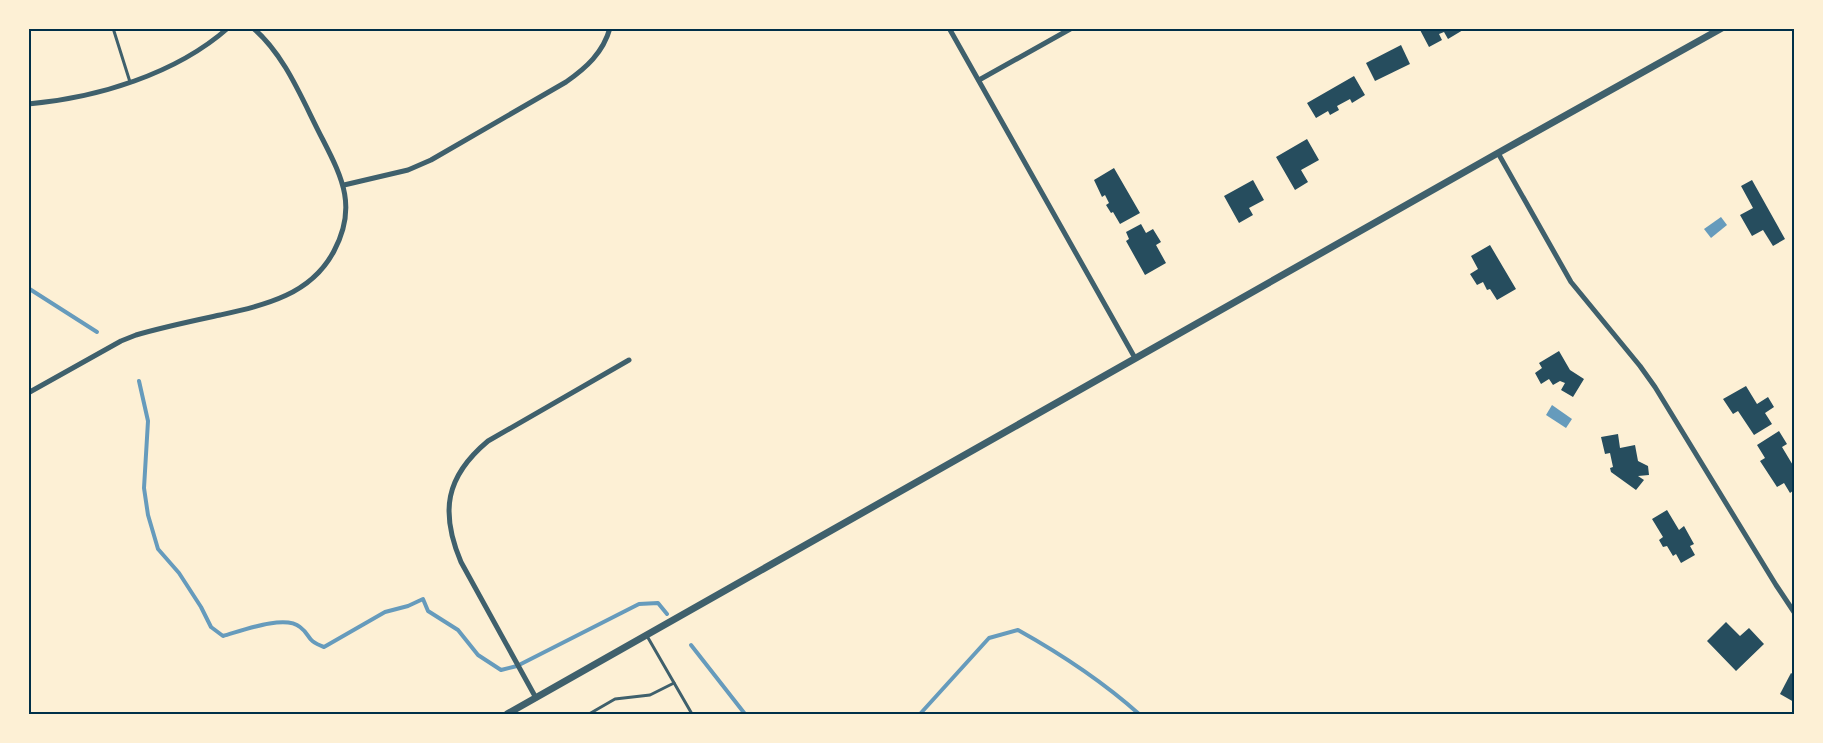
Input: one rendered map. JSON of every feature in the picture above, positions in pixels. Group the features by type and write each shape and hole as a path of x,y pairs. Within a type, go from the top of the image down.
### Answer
{"street":[{"path":"28,104 89,95 130,82 171,66 228,28"},
{"path":"28,393 121,341 136,335 268,303 294,292 308,283 330,260 343,230 346,202 344,185 336,165 280,61 264,38 253,28"},
{"path":"344,185 408,170 431,160 566,82 582,71 599,53 610,28"},
{"path":"949,28 1135,358"},
{"path":"979,80 1072,28"},
{"path":"507,714 1722,28"},
{"path":"1498,153 1571,282 1635,359 1655,387 1794,612"},
{"path":"536,698 461,562 452,541 448,515 450,494 459,473 471,456 488,441 629,360"}],"lane":[{"path":"113,28 130,82"},
{"path":"646,635 692,714"},
{"path":"589,714 615,699 650,695 674,683"}],"water":[{"path":"1721,217 1727,225 1711,238 1704,229"},
{"path":"1552,405 1572,419 1566,428 1546,415"}],"building":[{"path":"1419,28 1462,28 1463,30 1448,39 1444,32 1439,34 1442,40 1429,47"},
{"path":"1401,45 1410,64 1375,81 1366,63"},
{"path":"1354,76 1365,95 1352,103 1350,99 1337,106 1339,110 1330,115 1328,111 1316,118 1307,103"},
{"path":"1307,139 1319,160 1301,170 1308,182 1295,190 1276,157"},
{"path":"1114,168 1140,213 1120,224 1106,205 1109,203 1105,195 1102,197 1094,180"},
{"path":"1253,180 1264,200 1249,208 1253,215 1239,223 1224,196"},
{"path":"1752,180 1785,239 1773,246 1763,230 1752,236 1740,215 1753,208 1741,186"},
{"path":"1141,224 1146,233 1153,229 1161,242 1156,245 1166,263 1145,275 1126,241 1129,239 1126,232"},
{"path":"1490,245 1516,289 1497,300 1483,282 1477,285 1470,274 1478,269 1471,256"},
{"path":"1559,351 1570,370 1584,379 1573,397 1561,390 1565,383 1560,381 1553,385 1549,379 1541,384 1535,373 1542,368 1539,363"},
{"path":"1746,386 1757,404 1768,397 1774,407 1765,413 1772,424 1754,435 1738,411 1733,414 1723,399"},
{"path":"1779,431 1787,444 1782,447 1794,467 1794,490 1790,493 1784,483 1777,487 1760,461 1765,458 1757,445"},
{"path":"1618,434 1620,448 1635,445 1638,461 1648,466 1649,475 1638,476 1644,480 1636,490 1611,472 1610,468 1613,467 1610,453 1605,454 1601,437"},
{"path":"1667,510 1679,530 1684,526 1694,544 1690,546 1695,555 1681,563 1676,554 1673,556 1667,546 1663,547 1659,540 1663,537 1652,519"},
{"path":"1726,622 1740,636 1749,628 1764,644 1736,671 1707,641"},
{"path":"1791,673 1794,675 1794,702 1780,694"}],"waterway":[{"path":"28,288 97,332"},
{"path":"139,381 148,421 144,488 148,515 158,549 179,573 211,627 223,636 284,622 300,627 311,640 324,647 385,612 423,599 428,611 458,630 478,655 501,670 517,666 639,604 658,603 667,614"},
{"path":"920,714 989,638 1018,630 1081,669 1139,714"},
{"path":"691,645 745,714"}]}
